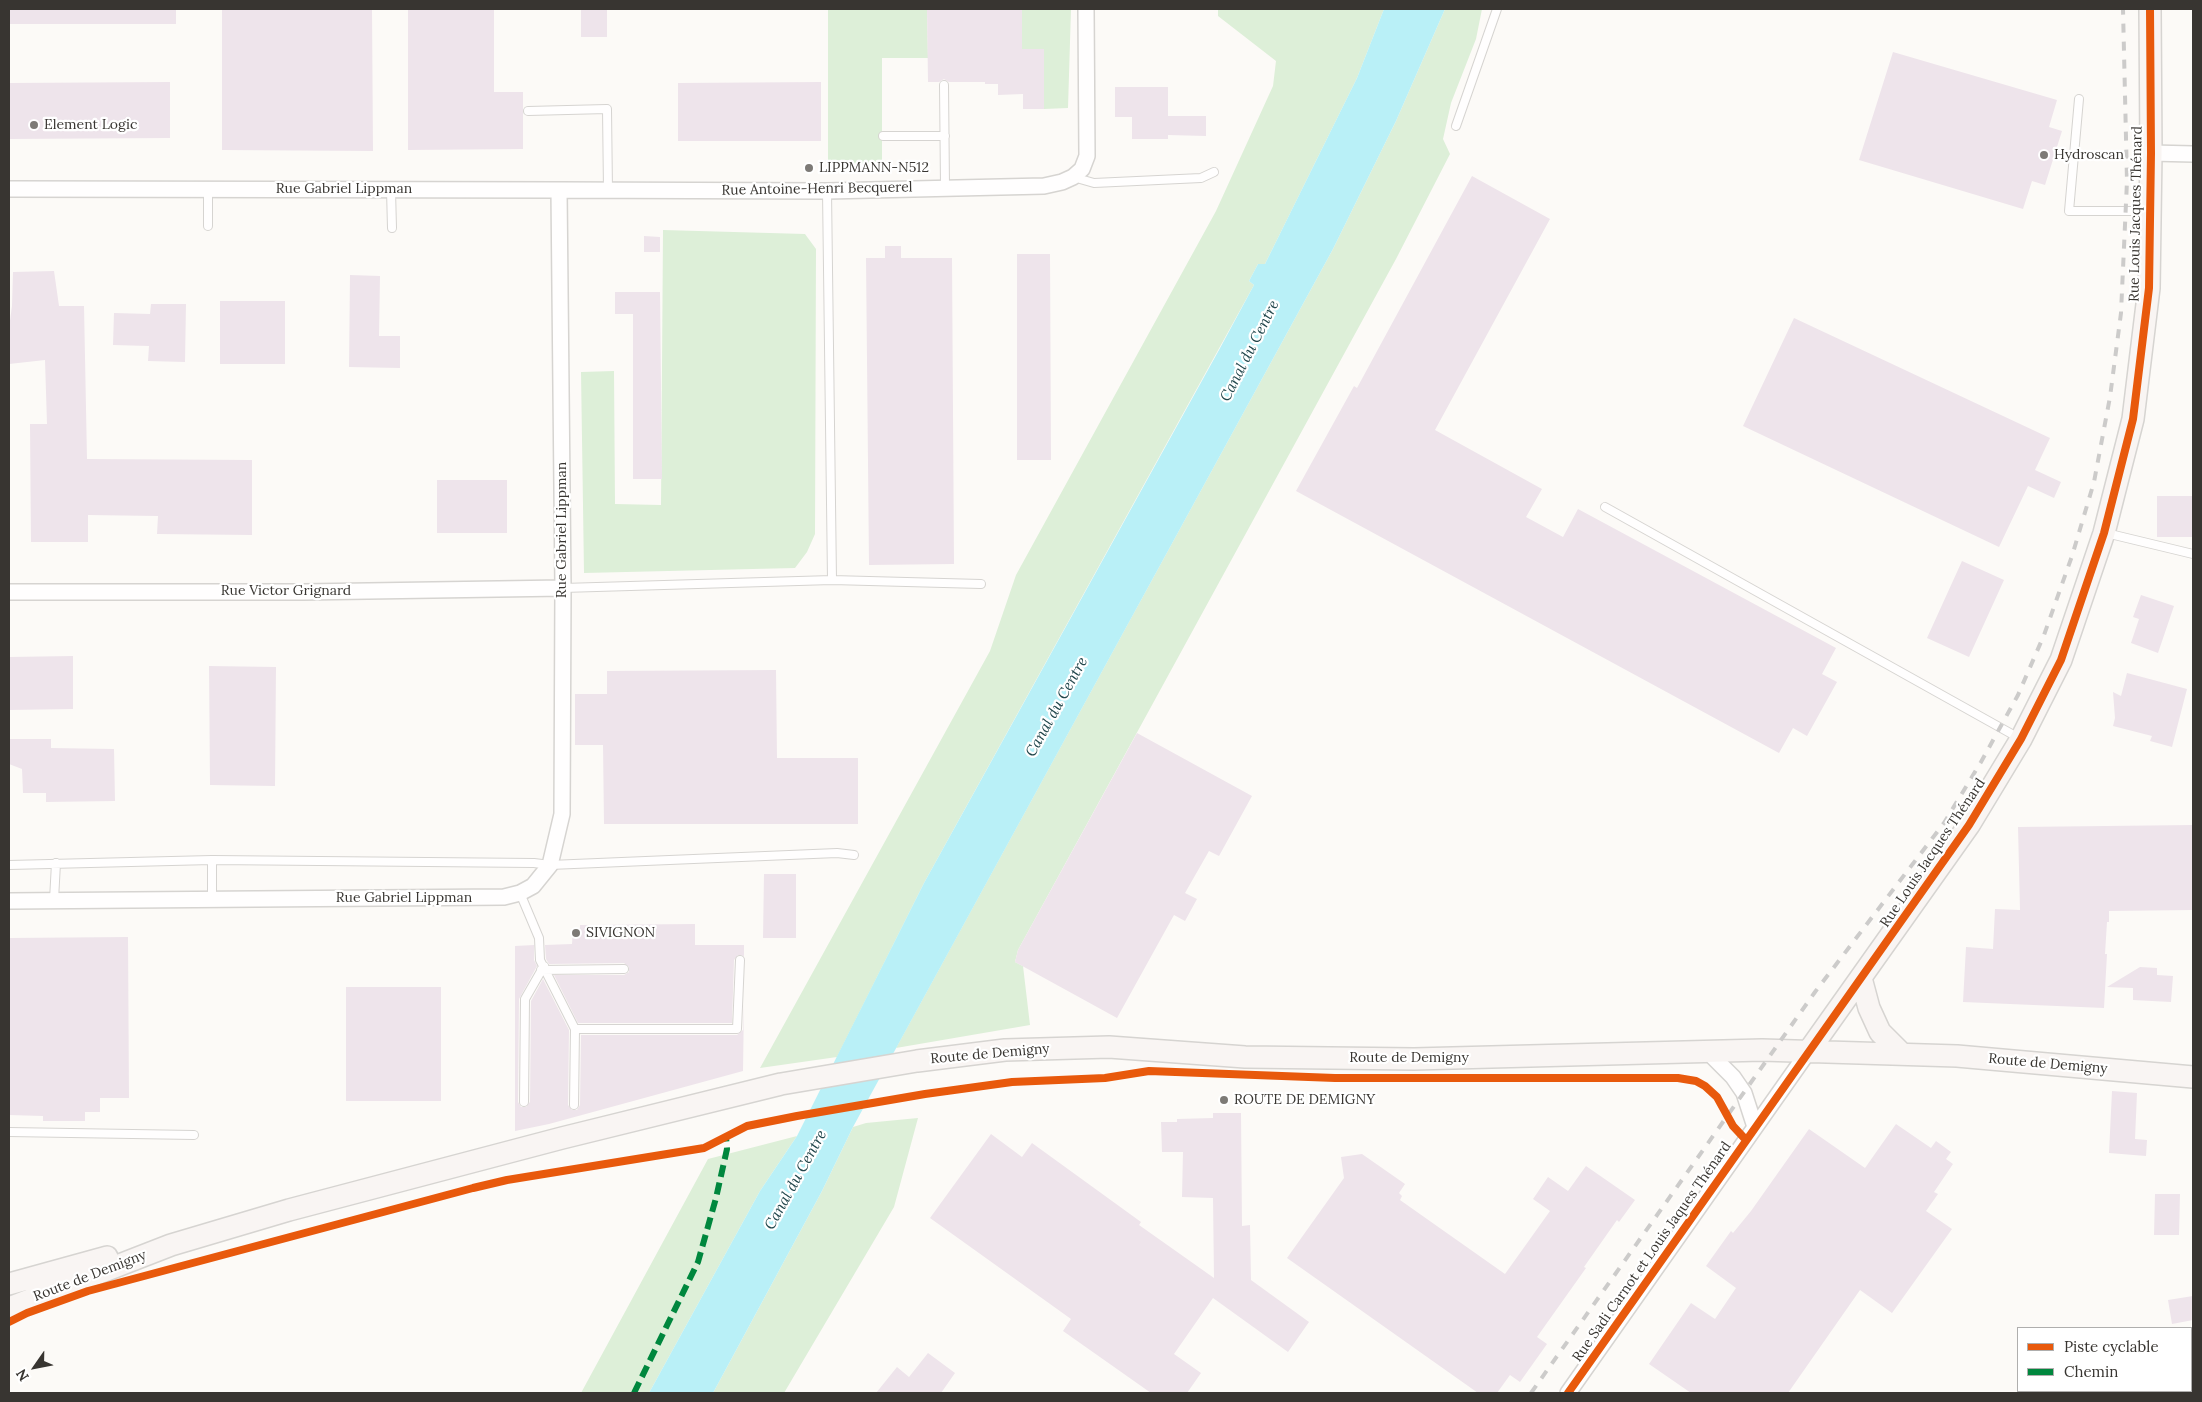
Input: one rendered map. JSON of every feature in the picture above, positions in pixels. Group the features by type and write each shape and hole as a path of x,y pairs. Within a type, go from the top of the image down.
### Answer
{"main road":[{"name":"Rue Louis Jacques Thénard","path":"1808,1052 1969,825 2021,739 2060,660 2104,533 2132,419 2149,288 2151,153 2150,9"},
{"path":"1861,978 1868,1008 1880,1032 1902,1054"},
{"name":"Route de Demigny","path":"9,1308 171,1245 289,1210 562,1138 782,1084 917,1060 1005,1050 1109,1047 1245,1057 1414,1059 1762,1050 1957,1056 2193,1077"},
{"name":"Route de Demigny","path":"9,1284 118,1254 171,1245"}],"street":[{"path":"1073,177 1082,169 1087,156 1086,9"},
{"path":"2151,153 2193,154"},
{"name":"Rue Antoine-Henri Becquerel","path":"559,190 827,191 1044,186 1062,182 1073,177"},
{"name":"Rue Gabriel Lippman","path":"9,189 559,190 563,588 562,814 550,865 533,886 520,893 504,897 9,901"},
{"name":"Rue Victor Grignard","path":"9,592 303,592 563,588"},
{"path":"1707,1051 1732,1077 1744,1093 1755,1127"},
{"name":"Rue Sadi Carnot et Louis Jaques Thénard","path":"1568,1393 1808,1052"}],"lane":[{"path":"1456,126 1497,9"},
{"path":"944,85 945,187"},
{"path":"2079,99 2069,211 2150,210"},
{"path":"528,110 607,109 608,190"},
{"path":"882,136 945,136"},
{"path":"1073,177 1094,183 1201,178 1214,172"},
{"path":"208,189 208,226"},
{"path":"391,190 392,228"},
{"path":"827,191 832,580"},
{"path":"1605,507 2021,739"},
{"path":"2104,533 2193,554"},
{"path":"563,588 832,580 981,584"},
{"path":"9,865 56,862 212,860 534,863 550,865 837,853 854,855"},
{"path":"212,860 212,899"},
{"path":"54,900 56,862"},
{"path":"520,893 539,938 540,960 543,969 575,1029 574,1105"},
{"path":"575,1029 738,1029 740,960"},
{"path":"543,969 624,969"},
{"path":"524,1102 524,998 543,969"},
{"path":"9,1132 194,1135"}],"green space":[{"path":"828,9 927,9 928,58 882,58 882,163 828,164"},
{"path":"1022,9 1071,9 1068,108 1044,109 1044,49 1022,49"},
{"path":"1218,9 1384,9 1357,78 1265,264 1258,264 1249,281 1254,285 924,883 837,1057 760,1068 990,651 1016,575 1216,211 1273,86 1276,61 1218,16"},
{"path":"1445,9 1482,9 1476,39 1451,103 1443,139 1450,154 1396,259 1018,950 1015,962 1023,966 1030,1025 896,1048 1333,249 1396,121"},
{"path":"663,230 805,234 816,249 815,534 807,552 795,568 584,573 581,372 614,371 615,504 661,505"},
{"path":"918,1118 894,1207 784,1393 713,1393 822,1191 853,1127 866,1123"},
{"path":"797,1136 760,1191 649,1393 581,1393 708,1159"}],"water":[{"name":"Canal du Centre","path":"1384,9 1445,9 1396,121 1333,249 853,1127 822,1191 713,1393 649,1393 760,1191 797,1136 924,883 1254,285 1249,281 1258,264 1265,264 1357,78"}],"building":[{"path":"9,9 176,9 176,24 9,24"},
{"path":"222,9 372,9 373,151 222,150"},
{"path":"408,9 494,9 494,92 523,92 523,149 408,150"},
{"path":"581,9 607,9 607,37 581,37"},
{"path":"927,9 1022,9 1022,49 1044,49 1044,109 1023,109 1023,94 998,95 998,84 949,82 944,79 939,82 928,82"},
{"path":"1893,52 2057,100 2049,127 2062,131 2045,185 2032,181 2023,209 1859,160"},
{"path":"170,82 170,138 9,139 9,83"},
{"path":"821,82 821,141 678,141 678,83"},
{"path":"1115,87 1168,87 1168,116 1206,116 1206,136 1168,135 1168,139 1132,139 1132,117 1115,117"},
{"path":"1472,176 1550,219 1435,430 1542,489 1526,517 1563,537 1578,509 1836,648 1822,674 1837,682 1807,736 1793,728 1779,753 1296,491 1354,386 1357,388"},
{"path":"644,236 660,237 660,252 644,252"},
{"path":"885,246 901,246 901,258 952,258 954,564 869,565 866,258 885,258"},
{"path":"1017,254 1050,254 1051,460 1017,460"},
{"path":"54,271 59,306 84,306 87,459 252,460 252,535 157,534 158,516 88,515 88,542 31,542 30,424 47,424 45,360 9,364 9,328 13,272"},
{"path":"350,275 380,276 379,336 400,336 400,368 349,367"},
{"path":"615,292 660,292 662,479 633,479 633,314 615,314"},
{"path":"220,301 285,301 285,364 220,364"},
{"path":"151,304 186,304 185,362 148,361 149,346 113,345 114,313 150,314"},
{"path":"1794,318 2050,438 2035,470 2061,482 2054,498 2028,486 1999,547 1743,426"},
{"path":"437,480 507,480 507,533 437,533"},
{"path":"2157,496 2193,496 2193,537 2157,537"},
{"path":"1962,561 2004,580 1969,657 1927,638"},
{"path":"2141,595 2174,606 2158,653 2131,643 2139,619 2133,617"},
{"path":"73,656 73,709 9,710 9,657"},
{"path":"209,666 276,667 275,786 210,785"},
{"path":"776,670 777,758 858,758 858,824 604,824 603,745 575,745 575,694 607,694 607,671"},
{"path":"2127,673 2187,689 2172,747 2150,741 2152,736 2113,726 2115,718 2113,692 2121,696"},
{"path":"1137,733 1252,796 1219,856 1209,851 1185,893 1197,899 1185,921 1174,915 1117,1018 1015,962 1018,950"},
{"path":"9,739 51,739 51,748 114,749 115,801 46,802 46,793 23,793 22,769 9,764"},
{"path":"2193,825 2193,910 2109,911 2105,954 2107,954 2104,1008 1963,1002 1966,947 1993,949 1995,909 2020,910 2018,827"},
{"path":"764,874 796,874 796,938 763,938"},
{"path":"695,924 695,945 744,945 744,956 738,955 734,960 732,1023 578,1023 554,975 624,975 629,972 629,967 624,963 549,964 546,959 545,945 572,944 573,928 580,928 580,925"},
{"path":"128,937 129,1098 100,1098 100,1112 85,1112 85,1121 43,1121 43,1116 9,1115 9,938"},
{"path":"534,945 534,960 537,966 519,999 518,1102 521,1107 526,1107 530,1102 531,1001 543,979 569,1030 568,1105 572,1110 577,1110 580,1105 581,1035 737,1035 743,1030 744,1003 743,1071 549,1124 515,1131 515,946"},
{"path":"2140,967 2157,968 2157,975 2173,976 2171,1002 2133,1000 2133,988 2107,987"},
{"path":"346,987 441,987 441,1101 346,1101"},
{"path":"2112,1091 2137,1093 2135,1139 2147,1140 2146,1156 2109,1153"},
{"path":"1213,1113 1241,1113 1242,1226 1250,1225 1251,1280 1309,1322 1288,1352 1213,1298 1174,1354 1201,1373 1187,1393 1151,1393 1063,1331 1071,1319 930,1218 991,1134 1022,1157 1032,1143 1141,1222 1139,1225 1214,1278 1213,1198 1182,1197 1183,1152 1162,1152 1161,1122 1177,1122 1177,1119 1213,1118"},
{"path":"1896,1124 1931,1148 1936,1141 1951,1152 1946,1159 1953,1164 1934,1192 1938,1194 1926,1211 1952,1229 1892,1313 1860,1290 1788,1393 1691,1393 1649,1364 1691,1303 1715,1319 1736,1288 1706,1266 1731,1231 1733,1233 1751,1211 1809,1129 1865,1168"},
{"path":"1362,1154 1405,1184 1399,1193 1402,1196 1400,1200 1505,1274 1550,1211 1533,1199 1548,1177 1568,1191 1586,1166 1635,1200 1619,1222 1617,1220 1584,1267 1586,1268 1537,1337 1547,1344 1520,1382 1510,1375 1497,1393 1478,1393 1287,1258 1344,1178 1341,1157"},
{"path":"2155,1194 2180,1194 2179,1235 2154,1235"},
{"path":"2193,1296 2193,1320 2172,1324 2168,1300"},
{"path":"928,1353 955,1373 941,1393 876,1393 897,1367 909,1377"}],"railway":[{"path":"1531,1393 1815,992 1944,823 1981,762 2018,695 2044,635 2072,556 2094,482 2110,397 2121,313 2127,181 2123,9"}],"marked path":[{"path":"634,1393 698,1262 716,1198 727,1149 726,1137"}],"cycle path":[{"path":"1568,1393 1969,825 2021,739 2061,660 2104,533 2133,419 2149,288 2151,153 2150,9"},
{"path":"9,1322 27,1313 88,1291 473,1188 507,1180 704,1148 747,1126 797,1116 925,1094 1012,1082 1105,1078 1149,1071 1335,1078 1678,1078 1696,1081 1705,1086 1717,1097 1733,1126 1746,1140"}],"place":[{"name":"Element Logic","path":"34,125"},
{"name":"Hydroscan","path":"2044,155"},
{"name":"LIPPMANN-N512","path":"809,168"},
{"name":"SIVIGNON","path":"576,933"},
{"name":"ROUTE DE DEMIGNY","path":"1224,1100"}]}
